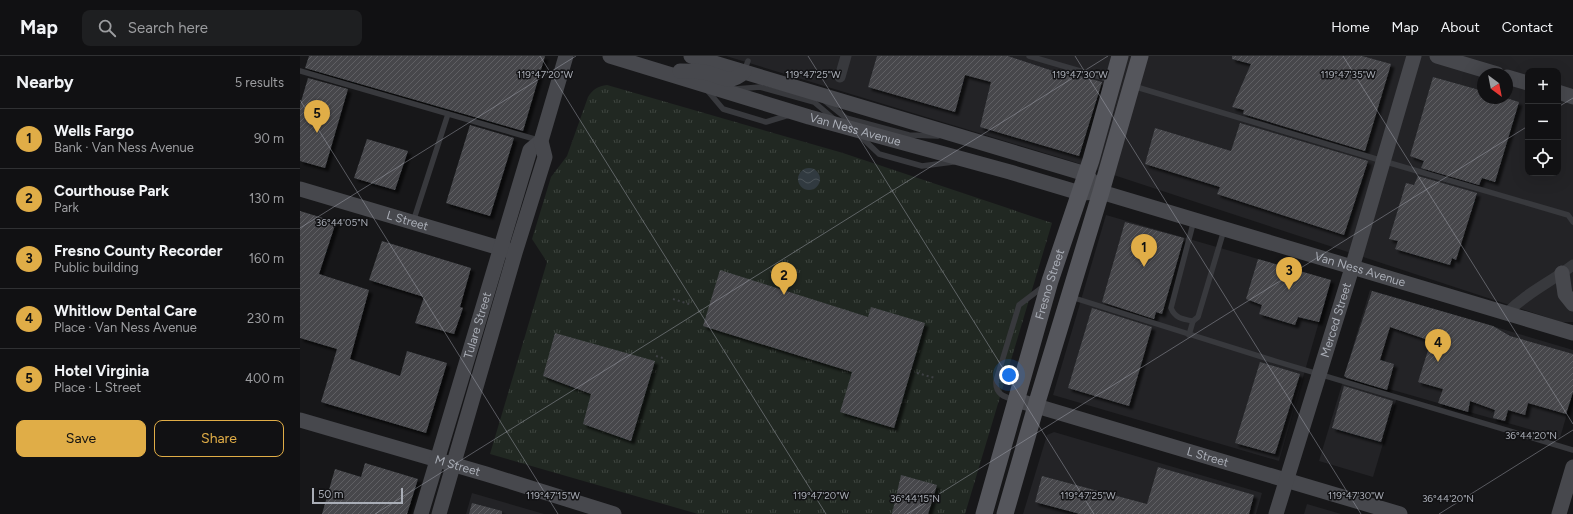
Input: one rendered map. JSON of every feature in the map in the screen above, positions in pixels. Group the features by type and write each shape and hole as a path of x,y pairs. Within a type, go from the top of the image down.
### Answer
{"main road":[{"name":"Tulare Street","path":"439,514 515,252 545,157 541,141 566,56"},
{"name":"Van Ness Avenue","path":"610,56 797,113 1080,193 1101,192 1573,333"},
{"name":"Van Ness Avenue","path":"691,56 746,66 816,94 1086,174"},
{"name":"Fresno Street","path":"984,514 1050,281 1086,174 1120,56"},
{"name":"Fresno Street","path":"1005,514 1140,56"},
{"name":"Merced Street","path":"1276,514 1285,480 1352,268 1414,56"},
{"path":"1437,56 1477,68"},
{"path":"657,70 704,72 727,80 739,76 746,66"},
{"path":"1513,79 1525,82"},
{"path":"1561,93 1573,97"},
{"name":"Tulare Street","path":"421,514 530,150 541,141"},
{"path":"1086,174 1101,192"},
{"name":"L Street","path":"300,189 515,252"},
{"path":"1568,269 1565,294 1573,304"},
{"name":"L Street","path":"1016,400 1400,514"},
{"name":"M Street","path":"300,420 614,514"},
{"path":"1000,514 1000,506 1017,439 1016,435 1008,427"},
{"path":"1559,514 1573,467"}],"street":[{"path":"840,76 846,56"},
{"path":"1507,314 1524,298 1568,269"}],"lane":[{"path":"1029,56 1113,81"},
{"path":"300,71 541,141"},
{"path":"702,84 723,109 766,122 797,113"},
{"path":"1131,85 1568,215 1573,222"},
{"path":"723,90 760,87 814,102 849,128"},
{"path":"413,223 448,114"},
{"path":"1193,321 1181,319 1174,314 1171,308 1194,220"},
{"path":"1189,335 1193,321 1198,317 1224,229"},
{"path":"1016,400 1005,397 999,392 996,388 996,382 1019,305 1050,281"},
{"path":"1069,297 1189,335 1573,450"}],"path":[{"path":"673,300 692,305"},
{"path":"656,356 663,358"},
{"path":"917,373 934,378"}],"shaded area":[{"path":"726,56 1573,56 1573,322 1561,322 1074,162"},
{"path":"1106,215 1331,280 1279,461 1053,395"},
{"path":"1370,290 1573,350 1573,393 1560,438 1344,376"},
{"path":"1343,381 1397,397 1373,477 1319,461"},
{"path":"1054,432 1262,493 1256,514 1023,514 1047,435"},
{"path":"472,493 544,514 466,514"},
{"path":"1307,504 1341,514 1304,514"}],"green space":[{"path":"607,85 843,153 1052,223 965,514 698,514 490,454 547,262 532,239 551,177 567,156 588,97 596,88"}],"water":[{"path":"805,168 813,168 820,175 820,183 813,190 805,190 798,183 798,175"}],"building":[{"path":"309,56 545,56 523,131 305,68"},
{"path":"877,56 1008,56 1059,73 1060,70 1102,82 1079,156 980,127 991,82 965,75 955,112 868,87"},
{"path":"1232,56 1362,56 1391,64 1365,151 1243,114 1244,110 1232,107 1251,64 1232,59"},
{"path":"1433,77 1477,89 1477,104 1513,104 1513,100 1519,102 1495,182 1482,178 1479,185 1421,168 1424,161 1410,156"},
{"path":"308,78 348,89 325,168 300,161 300,105"},
{"path":"1240,123 1368,161 1344,235 1217,194 1220,187 1145,164 1155,128 1231,151"},
{"path":"470,125 514,138 490,216 446,203"},
{"path":"367,139 408,151 395,190 354,178"},
{"path":"1418,176 1477,193 1456,260 1452,258 1450,265 1395,249 1398,241 1389,239 1406,183 1414,185"},
{"path":"300,211 336,222 319,274 369,290 350,359 400,376 407,351 447,363 426,433 321,402 337,349 300,338"},
{"path":"1125,222 1184,238 1162,314 1156,312 1154,319 1102,302"},
{"path":"382,241 471,268 460,307 463,308 454,334 415,323 424,297 369,280"},
{"path":"1258,259 1331,280 1319,322 1298,317 1295,325 1259,314 1262,305 1246,299"},
{"path":"720,270 868,317 871,307 925,323 894,428 840,412 852,372 703,326"},
{"path":"1372,291 1493,326 1510,336 1573,354 1573,392 1566,414 1528,403 1525,415 1508,410 1505,421 1493,418 1495,410 1470,401 1468,412 1438,403 1443,389 1418,382 1431,341 1390,327 1380,360 1394,364 1387,390 1347,378 1344,376"},
{"path":"1092,308 1152,327 1129,406 1068,388"},
{"path":"555,333 655,361 631,441 583,424 591,394 543,376"},
{"path":"1260,362 1300,374 1275,454 1235,443"},
{"path":"1344,386 1393,401 1381,442 1332,428"},
{"path":"365,463 418,479 407,514 322,514 335,469 361,477"},
{"path":"1158,467 1254,495 1249,514 1080,514 1035,502 1042,476 1147,504"},
{"path":"901,475 937,485 928,514 892,514"},
{"path":"472,503 502,511 502,514 469,514"}],"place":[{"name":"Hotel Virginia","path":"317,133"},
{"name":"Wells Fargo","path":"1144,267"},
{"name":"Fresno County Recorder","path":"1289,290"},
{"name":"Courthouse Park","path":"784,295"},
{"name":"Whitlow Dental Care","path":"1438,362"}]}
